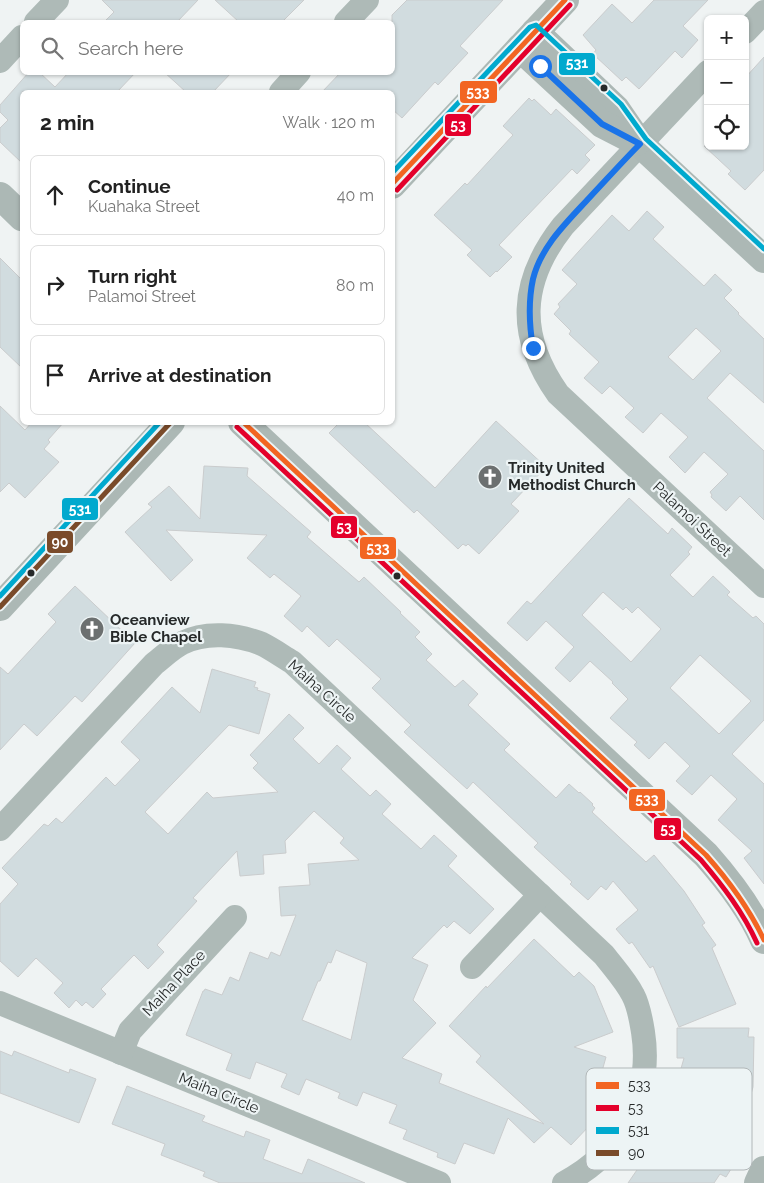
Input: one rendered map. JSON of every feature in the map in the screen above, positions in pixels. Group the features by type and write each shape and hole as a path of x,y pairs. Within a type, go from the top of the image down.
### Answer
{"main road":[{"path":"395,182 565,0"},
{"path":"528,40 616,109 640,144 764,259"},
{"path":"0,196 20,215"},
{"path":"0,607 168,425"},
{"path":"245,425 706,855 729,880 743,901 764,940"},
{"path":"758,1183 764,1170"}],"street":[{"path":"38,20 57,0"},
{"path":"348,20 367,0"},
{"path":"749,28 764,12"},
{"path":"0,62 20,39"},
{"path":"283,90 296,75"},
{"name":"Palamoi Street","path":"704,76 550,242 540,260 534,277 529,301 530,325 533,348 546,376 558,394 764,586"},
{"name":"Maiha Circle","path":"0,829 154,664 180,644 197,637 218,635 232,636 262,644 292,662 604,955 634,996 646,1047 645,1068"},
{"path":"472,967 540,895"},
{"name":"Maiha Place","path":"121,1053 130,1031 235,917"},
{"name":"Maiha Circle","path":"0,1003 439,1183"},
{"name":"Maiha Circle","path":"564,1183 586,1170"}],"building":[{"path":"102,0 198,0 179,20 106,20 114,12"},
{"path":"215,0 304,0 284,20 237,20"},
{"path":"407,0 503,0 460,46 468,53 438,85 435,82 402,118 395,112 395,90 324,90 338,75 395,75 395,20 392,20 392,15"},
{"path":"654,0 708,0 683,26 698,40 682,58 675,51 639,89 626,77 622,81 593,54 596,50 583,35 612,4 632,23"},
{"path":"764,57 764,170 745,190 728,174 731,171 708,150 749,150 749,74"},
{"path":"26,75 42,75 55,87 66,75 133,75 119,90 20,90 20,161 0,142 0,128 8,120 0,112 0,105"},
{"path":"167,75 229,75 215,90 184,90"},
{"path":"529,98 532,101 534,99 551,115 556,109 595,145 585,155 590,160 577,174 572,169 499,245 512,257 490,277 467,255 472,250 434,215 465,183 467,185 513,135 503,126"},
{"path":"647,211 664,227 653,239 704,286 715,274 732,290 724,298 764,339 764,403 730,373 707,398 764,451 764,520 740,496 726,511 711,497 710,492 728,474 704,452 685,473 669,457 688,437 661,413 643,433 625,417 634,408 610,386 602,394 584,378 599,362 569,334 571,331 554,314 560,307 558,304 577,284 562,270 579,251 612,215 629,231","holes":["696,328 721,351 693,380 668,357"]},
{"path":"0,258 20,278 20,366 0,347"},
{"path":"0,406 25,430 29,425 61,425 48,440 50,442 44,449 59,462 25,498 9,483 0,492"},
{"name":"Trinity United Methodist Church","path":"496,421 546,467 511,504 519,511 479,554 468,544 466,546 463,544 458,549 417,510 414,513 329,433 337,425 367,425 435,488"},
{"path":"204,466 248,468 247,476 311,532 307,537 359,582 364,577 420,632 415,637 432,654 426,660 455,687 463,680 478,694 468,705 510,744 504,750 556,798 569,784 580,792 593,804 595,808 592,812 646,862 654,855 684,891 705,923 702,925 716,945 712,948 736,1004 679,1027 653,966 650,968 632,942 629,944 616,929 638,910 613,881 606,890 601,886 588,900 570,884 572,882 534,847 538,843 473,782 467,789 404,732 411,725 372,688 381,679 337,639 329,647 307,626 302,632 284,616 301,596 274,574 270,578 247,558 267,535 166,530 193,560 171,581 125,532 152,507 148,504 169,486 200,519"},
{"path":"629,498 668,534 672,528 692,547 688,552 690,554 670,575 693,597 713,576 730,592 727,595 753,618 756,616 764,624 764,720 732,754 764,784 764,884 744,858 752,851 718,820 737,799 711,775 692,795 676,781 690,766 665,742 649,759 634,745 637,742 610,718 628,699 613,682 590,661 570,682 555,668 574,647 546,621 527,641 507,623 527,601 531,604","holes":["603,592 623,610 626,607 632,613 638,607 661,629 631,662 582,615","700,655 751,701 719,734 670,688"]},
{"path":"75,586 135,643 82,702 75,696 37,736 24,724 0,750 0,667 8,674 56,622 48,614"},
{"path":"212,669 256,682 254,687 258,688 257,690 270,694 259,734 229,725 145,812 168,834 207,792 213,798 278,792 253,768 258,763 250,755 289,714 304,728 293,739 319,764 337,745 351,758 341,769 370,796 376,790 391,804 382,814 421,849 434,835 457,856 448,866 494,909 470,934 454,921 447,928 444,925 412,958 428,965 413,1000 436,1023 402,1058 442,1074 439,1083 544,1124 476,1062 481,1056 449,1026 534,939 574,977 579,972 594,986 613,1032 574,1047 606,1057 603,1068 586,1068 586,1129 571,1145 551,1127 534,1143 508,1118 494,1154 464,1143 455,1164 437,1157 438,1153 403,1139 407,1130 389,1123 397,1105 363,1092 357,1106 338,1098 340,1093 306,1079 299,1095 281,1087 287,1074 256,1062 250,1079 226,1070 232,1054 186,1035 205,989 222,995 230,977 239,981 250,952 268,959 271,952 280,956 296,915 281,916 279,887 310,885 308,864 359,860 340,843 344,838 314,811 285,841 286,853 263,855 264,874 240,876 237,851 193,898 197,901 157,945 164,952 148,969 134,955 101,989 106,994 93,1008 86,1002 82,1006 76,1000 69,1008 54,993 63,983 36,958 18,977 0,961 0,904 18,884 2,868 44,824 48,826 56,818 62,823 106,777 115,786 140,760 121,742 172,687 200,713","holes":["336,950 367,963 351,1040 302,1020 318,981 320,981 328,962 331,963"]},
{"path":"677,1028 749,1028 748,1037 754,1037 752,1091 752,1068 681,1068 684,1058 677,1058"},
{"path":"0,1051 12,1056 14,1051 69,1073 70,1069 96,1079 79,1123 0,1093"},
{"path":"127,1086 205,1116 202,1121 244,1137 246,1131 270,1140 263,1159 302,1174 308,1159 365,1183 220,1183 203,1176 205,1172 161,1155 165,1144 112,1124"},
{"path":"637,1170 730,1170 726,1177 720,1174 714,1183 628,1183"}],"transit line":[{"name":"533","path":"395,181 565,0"},
{"name":"53","path":"397,190 570,5"},
{"name":"531","path":"395,170 530,27 536,25 621,104 646,139 764,249"},
{"name":"531","path":"0,596 157,425"},
{"name":"90","path":"0,607 168,425"},
{"name":"533","path":"246,425 706,855 738,895 764,940"},
{"name":"53","path":"237,427 701,860 732,900 757,943"}],"place":[{"name":"Trinity United Methodist Church","path":"490,477"},
{"name":"Oceanview Bible Chapel","path":"92,629"}],"route":[{"path":"533,348 529,301 540,260 550,242 563,226 640,144 602,124 540,66"}]}
